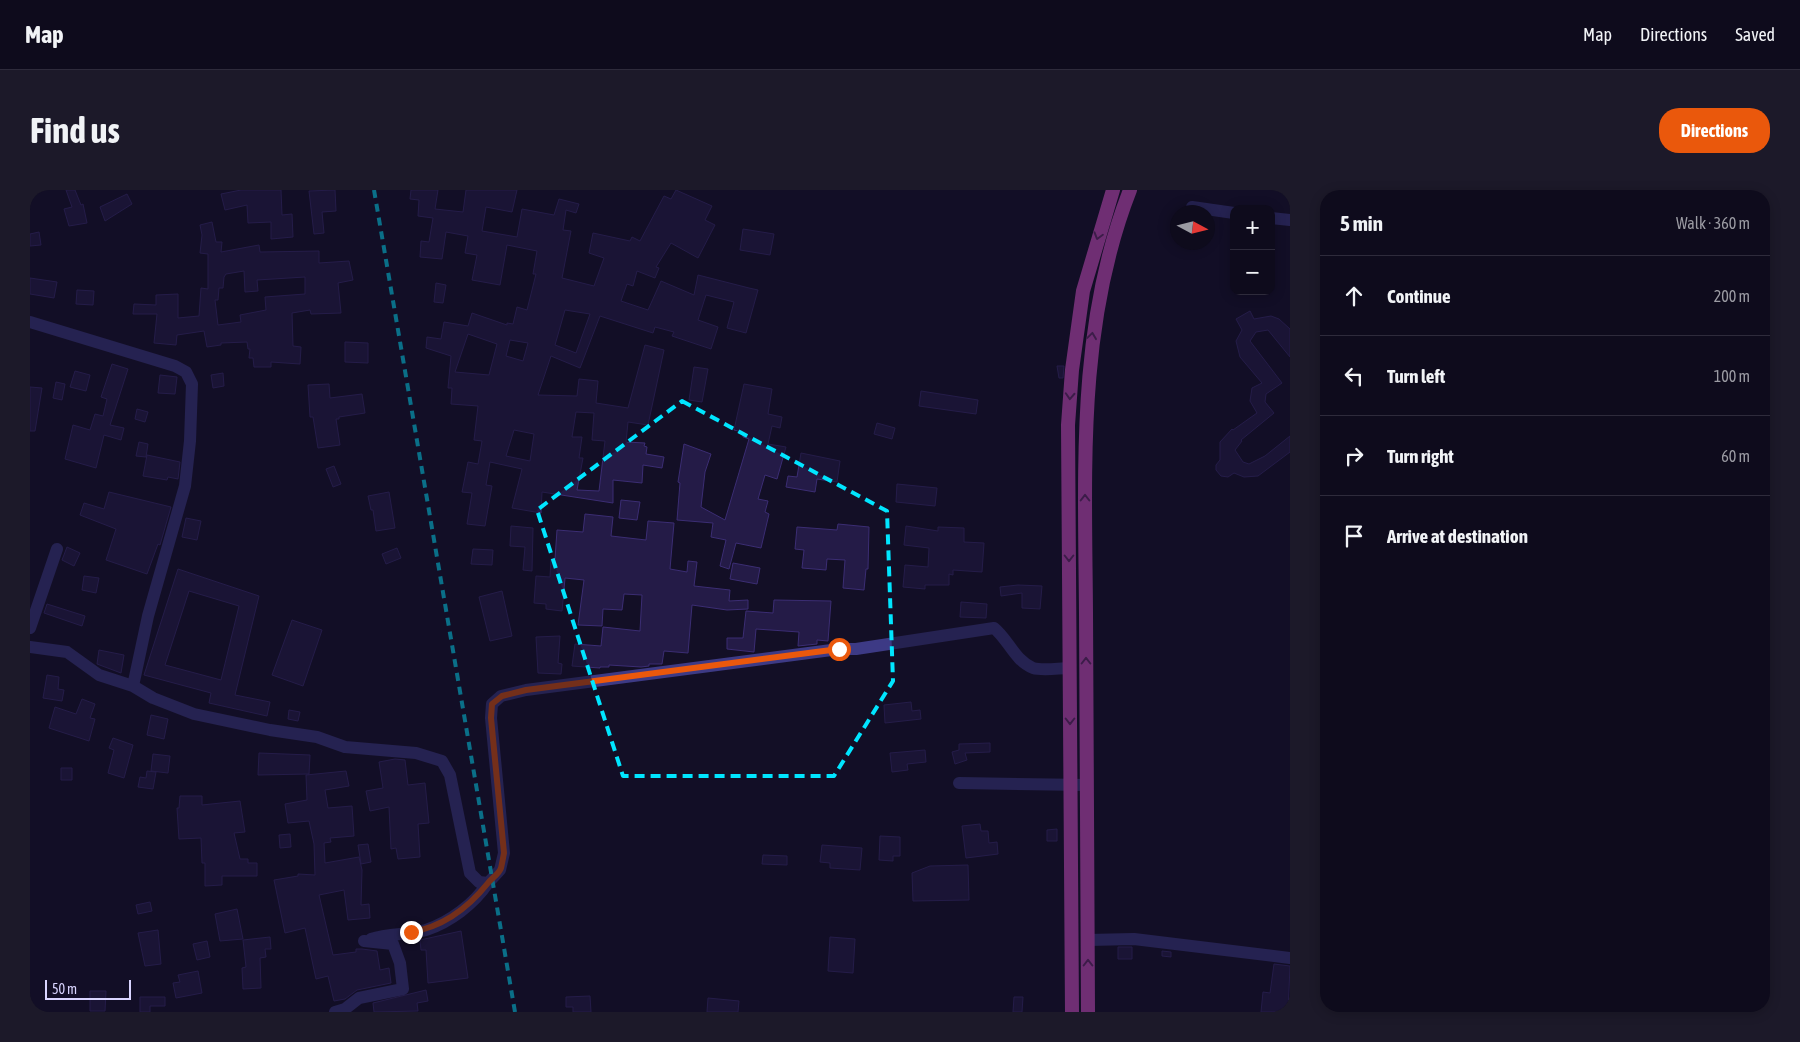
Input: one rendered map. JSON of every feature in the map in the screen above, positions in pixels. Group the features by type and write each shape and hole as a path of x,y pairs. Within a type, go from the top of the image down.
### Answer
{"highway":[{"path":"1072,1012 1068,459 1072,370 1083,290 1113,190"},
{"path":"1088,1012 1085,459 1088,380 1096,310 1103,274 1130,190"}],"street":[{"path":"1215,210 1230,212"},
{"path":"1275,218 1290,220"},
{"path":"30,322 175,366 186,372 192,384 190,441 185,486 148,616 132,686"},
{"path":"30,628 57,549"},
{"path":"335,1012 345,1009 360,998 403,990 400,962 393,944 364,941 382,935 425,930 443,922 478,897 500,870 504,853 491,718 492,704 502,696 526,690 839,649 856,649 994,628 1003,635 1023,662 1034,668 1070,668"},
{"path":"30,647 67,652 99,675 132,686 153,698 194,714 270,730 317,737 345,747 416,752 442,760 450,775 470,873 479,882 488,883"},
{"path":"959,783 1087,785"},
{"path":"1088,940 1134,938 1290,958"}],"highlighted area":[{"path":"682,401 887,511 893,681 834,776 623,776 537,510"}],"building":[{"path":"66,190 75,190 81,205 83,204 87,223 69,226 64,209 72,207"},
{"path":"241,190 281,190 282,215 292,214 293,237 271,239 271,222 248,223 247,205 225,210 221,194"},
{"path":"335,190 336,211 322,212 324,233 314,234 309,191"},
{"path":"411,190 438,190 435,209 463,212 466,190 517,190 512,212 486,207 482,231 517,237 522,209 554,215 559,199 579,204 576,213 566,210 563,230 571,231 562,278 594,286 604,258 589,253 593,233 630,241 632,237 640,241 664,196 671,199 676,190 712,206 705,220 715,225 698,258 671,243 656,267 659,268 655,278 637,271 633,286 627,284 621,301 648,310 661,281 694,295 698,275 758,290 746,333 727,328 734,302 706,295 698,320 718,327 711,349 672,336 674,332 655,327 653,333 600,316 580,368 551,356 538,395 577,396 579,379 598,381 596,403 628,408 645,345 664,350 648,425 628,422 626,442 645,443 644,446 647,447 646,454 664,457 662,468 643,465 642,483 613,480 613,503 542,492 541,513 512,508 522,469 490,462 486,485 492,486 485,526 467,524 472,493 462,492 468,462 478,464 482,441 474,440 478,406 451,404 452,388 448,388 451,356 426,348 427,337 441,339 444,322 468,326 472,313 507,325 507,323 513,324 517,307 527,310 536,274 533,274 537,251 507,245 500,285 472,280 477,255 465,253 468,236 446,232 442,259 420,257 421,241 429,242 433,218 418,216 419,200 410,199","holes":["565,310 590,314 576,353 555,345","468,334 497,344 489,375 455,372","510,340 528,343 523,361 506,356","576,412 594,413 592,440 605,441 599,491 577,490 583,458 579,458 582,437 572,437","514,430 534,434 530,461 506,456"]},
{"path":"127,194 132,204 105,221 100,207"},
{"path":"212,222 216,242 222,242 221,252 259,245 260,252 319,251 319,263 349,261 353,280 338,283 341,313 311,314 310,310 292,313 293,346 301,347 300,364 271,362 271,367 254,367 253,358 249,358 250,349 248,349 247,342 221,343 221,345 207,347 204,331 177,335 176,345 154,343 157,314 133,314 134,304 156,305 156,295 178,294 178,318 199,316 201,288 208,289 208,254 200,253 202,235 200,225","holes":["244,271 245,292 258,291 257,280 305,277 305,294 265,297 266,310 240,315 241,322 218,325 215,300 218,300 219,288 223,288 226,274"]},
{"path":"743,229 774,234 770,255 740,250"},
{"path":"39,232 41,245 30,246 30,234"},
{"path":"30,278 57,282 54,298 30,294"},
{"path":"436,283 446,285 443,303 434,302"},
{"path":"77,290 94,291 93,305 76,304"},
{"path":"1250,311 1254,319 1271,316 1279,319 1290,329 1290,357 1268,330 1256,332 1250,341 1282,383 1266,394 1265,402 1274,413 1241,440 1235,450 1243,462 1249,464 1265,456 1290,436 1290,452 1258,476 1244,477 1234,473 1228,477 1221,476 1216,470 1216,465 1220,460 1220,442 1232,429 1257,413 1250,401 1252,388 1262,383 1240,357 1236,341 1242,330 1236,319"},
{"path":"345,342 368,343 368,363 345,362"},
{"path":"112,364 128,369 110,425 124,428 121,440 104,435 96,468 65,459 73,425 90,430 95,414 103,416 107,399 101,397"},
{"path":"1057,366 1064,366 1063,378 1059,378"},
{"path":"694,367 708,369 702,402 689,400"},
{"path":"75,371 90,375 86,391 70,387"},
{"path":"223,373 224,386 213,388 211,375"},
{"path":"160,375 177,377 175,394 158,393"},
{"path":"56,382 65,384 62,400 53,398"},
{"path":"329,384 330,398 362,394 365,413 336,419 340,445 318,448 313,417 310,417 308,385"},
{"path":"744,384 772,389 768,414 782,417 780,428 772,426 768,444 786,447 777,479 765,475 758,499 768,501 765,512 769,514 761,548 736,543 729,569 720,566 726,540 711,537 713,523 677,520 680,483 678,482 684,444 711,454 705,472 701,507 725,520 749,439 743,437 743,432 734,430"},
{"path":"30,387 42,388 35,431 30,431"},
{"path":"921,391 978,400 976,414 919,406"},
{"path":"137,409 148,412 145,422 135,419"},
{"path":"877,423 895,428 892,439 874,434"},
{"path":"139,442 148,444 146,457 136,456"},
{"path":"801,453 840,461 837,482 817,479 815,492 786,487 788,476 797,477"},
{"path":"147,455 180,462 178,479 168,477 167,480 143,476"},
{"path":"334,466 341,484 333,487 326,469"},
{"path":"897,484 937,488 935,506 896,502"},
{"path":"109,492 171,507 160,545 158,544 147,574 106,560 116,529 80,515 84,503 104,509"},
{"path":"389,492 395,528 376,531 373,510 371,510 368,496"},
{"path":"621,500 640,502 637,520 619,518"},
{"path":"585,514 613,517 611,536 646,540 648,521 674,523 670,569 687,572 688,561 697,562 694,586 730,590 729,601 748,600 748,609 727,610 692,605 688,653 664,651 662,664 649,664 649,666 641,667 609,665 609,667 600,668 572,666 575,644 601,646 603,627 640,631 642,595 624,594 622,610 603,609 602,626 578,625 584,580 565,578 562,611 546,609 546,604 534,603 536,576 550,577 551,559 555,559 557,530 583,532"},
{"path":"186,518 201,521 197,540 182,537"},
{"path":"838,524 869,527 868,569 866,569 864,590 843,588 845,560 827,559 826,570 802,568 804,550 795,549 797,527 837,530"},
{"path":"511,526 533,528 532,571 523,570 525,547 510,546"},
{"path":"906,526 938,531 938,527 964,528 964,542 984,543 982,572 953,570 953,575 949,574 949,585 925,585 925,589 903,587 905,565 928,567 929,548 904,545"},
{"path":"67,547 80,553 74,566 62,560"},
{"path":"397,548 401,558 386,564 382,554"},
{"path":"473,549 493,550 492,565 471,564"},
{"path":"733,563 760,568 757,584 730,579"},
{"path":"178,569 259,596 235,695 270,702 267,716 209,703 211,693 144,675","holes":["189,591 239,606 221,680 165,665"]},
{"path":"84,576 99,578 96,593 82,590"},
{"path":"1018,585 1042,586 1040,609 1022,608 1022,593 1001,596 1000,587"},
{"path":"502,591 512,636 490,641 479,597"},
{"path":"774,600 831,601 828,641 817,640 817,644 798,646 799,632 756,629 754,652 727,649 727,638 743,638 746,611 773,613"},
{"path":"961,602 987,604 986,618 960,617"},
{"path":"47,604 85,616 82,626 44,613"},
{"path":"292,620 322,630 303,686 272,675"},
{"path":"560,636 558,663 562,664 561,674 538,673 536,637"},
{"path":"99,650 124,655 121,673 97,664"},
{"path":"47,675 59,677 58,689 64,690 62,701 43,698"},
{"path":"82,699 95,704 90,718 95,719 89,741 49,728 55,707 76,714"},
{"path":"911,702 912,711 920,710 921,719 885,723 884,705"},
{"path":"289,710 300,712 298,721 288,719"},
{"path":"151,715 168,719 164,739 147,735"},
{"path":"113,738 133,745 124,778 108,773 114,750 109,748"},
{"path":"990,743 990,752 965,753 967,760 955,764 952,752 959,750 959,744"},
{"path":"925,750 926,762 907,764 908,770 892,772 890,753"},
{"path":"259,753 310,755 309,774 258,775"},
{"path":"153,754 170,756 168,773 151,771"},
{"path":"395,759 405,760 408,785 425,783 429,823 418,824 420,857 398,859 396,848 391,849 389,807 370,811 366,791 383,788 379,762"},
{"path":"61,768 72,768 72,780 61,780"},
{"path":"147,771 156,772 153,789 138,787 140,777 146,778"},
{"path":"346,771 349,786 325,790 328,808 352,806 354,836 330,838 331,842 324,843 325,863 359,857 362,870 361,905 369,904 370,918 348,920 344,890 319,895 333,955 356,952 356,949 377,951 380,970 389,968 391,983 357,990 345,999 334,1001 328,976 316,979 305,928 285,933 274,880 298,876 298,874 315,875 314,844 309,821 288,823 285,804 307,800 306,775"},
{"path":"180,796 202,796 202,805 240,801 245,832 234,833 240,859 248,859 248,863 257,863 257,876 222,876 222,885 205,886 205,863 202,863 201,838 179,839 177,808 179,808"},
{"path":"980,824 981,831 988,831 989,843 997,842 998,854 966,858 962,826"},
{"path":"1057,829 1057,841 1047,841 1047,830"},
{"path":"290,834 291,847 280,848 279,835"},
{"path":"880,836 900,837 900,856 893,856 893,861 879,860"},
{"path":"368,844 371,862 361,864 358,845"},
{"path":"822,845 862,848 860,870 830,868 830,863 820,862"},
{"path":"763,855 787,856 787,865 762,864"},
{"path":"968,865 969,900 913,901 912,873 930,866"},
{"path":"150,902 152,911 138,914 136,905"},
{"path":"237,909 243,939 220,941 215,914"},
{"path":"158,930 161,964 145,966 138,933"},
{"path":"461,931 468,978 428,983 426,950 421,950 420,940"},
{"path":"270,937 271,949 265,949 266,957 260,958 261,988 243,989 242,968 246,967 243,940"},
{"path":"830,937 855,939 853,973 828,971"},
{"path":"207,941 210,957 197,960 193,944"},
{"path":"1118,947 1132,947 1132,959 1118,959"},
{"path":"1162,951 1171,952 1171,957 1162,956"},
{"path":"1274,964 1290,966 1288,1012 1261,1012 1263,992 1270,993"},
{"path":"198,971 202,993 176,998 173,983 180,982 178,975"},
{"path":"426,990 428,1001 417,1003 418,1011 374,1012 373,1003"},
{"path":"90,991 106,991 105,1011 90,1011"},
{"path":"590,996 591,1012 573,1012 573,1007 566,1007 566,997"},
{"path":"140,997 165,997 165,1006 150,1006 150,1012 140,1012"},
{"path":"1014,997 1023,997 1022,1012 1013,1012"},
{"path":"708,998 739,1001 738,1012 707,1012"}],"railway":[{"path":"374,190 515,1012"}],"route":[{"path":"411,932 425,930 443,922 461,910 478,897 500,870 504,853 491,718 492,704 502,696 526,690 839,649"}]}
